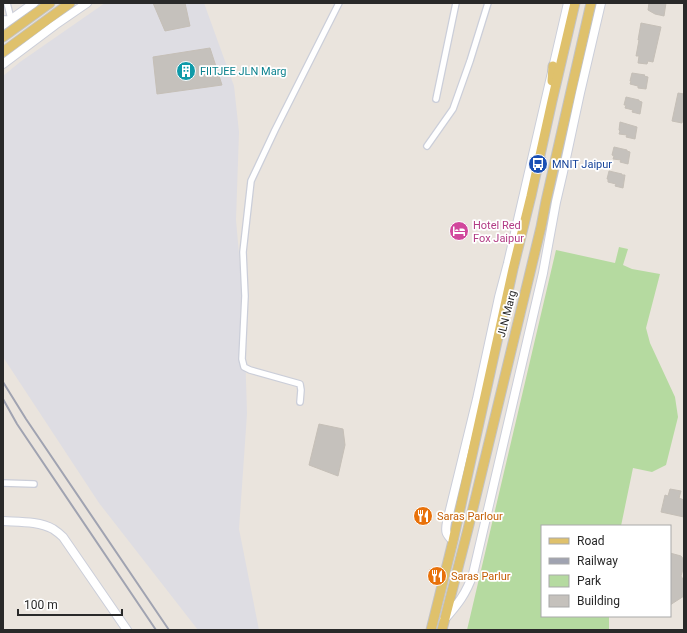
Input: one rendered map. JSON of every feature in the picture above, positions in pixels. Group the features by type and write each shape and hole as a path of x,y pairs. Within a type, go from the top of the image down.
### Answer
{"main road":[{"path":"3,37 50,3"},
{"path":"3,52 70,3"},
{"name":"JLN Marg","path":"431,630 453,541 513,269 527,196 552,101 575,3"},
{"name":"JLN Marg","path":"442,630 468,530 546,201 589,34 591,3"},
{"path":"552,101 553,66"}],"street":[{"path":"7,3 7,19"},
{"path":"3,25 7,19 34,3"},
{"path":"3,64 55,24 87,3"},
{"path":"300,402 302,390 300,384 244,367 242,359 245,296 243,252 251,181 275,130 340,3"},
{"path":"436,99 456,3"},
{"path":"427,146 452,109 470,61 487,3"},
{"path":"527,196 553,66 568,3"},
{"path":"444,620 458,604 468,588 472,574 543,274 556,202 580,93 589,34 601,3"},
{"path":"3,483 34,484"},
{"path":"3,521 28,522 44,525 53,529 63,537 127,630"}],"shaded area":[{"path":"105,3 204,3 234,86 239,132 236,220 244,311 247,414 239,529 259,630 198,630 99,503 3,357 3,76 20,62"}],"green space":[{"path":"619,247 628,249 623,265 632,269 660,274 646,328 650,343 675,397 678,417 666,465 652,472 633,468 621,525 541,525 541,617 609,617 609,630 467,630 556,250 615,263"}],"building":[{"path":"153,3 185,3 190,26 165,31"},
{"path":"649,3 666,3 664,16 655,14 648,10"},
{"path":"641,23 661,27 653,62 648,61 647,64 638,63 639,56 636,56"},
{"name":"FIITJEE JLN Marg","path":"210,48 222,85 157,94 153,57"},
{"path":"632,73 645,75 644,76 648,77 646,89 638,88 638,86 630,84"},
{"path":"678,93 684,94 684,114 682,123 672,121"},
{"path":"626,97 642,102 640,114 625,108 626,105 624,105"},
{"path":"620,122 637,127 635,139 626,137 627,135 619,134"},
{"path":"614,147 630,152 628,164 620,162 621,160 613,159 614,156 612,155"},
{"path":"609,171 625,175 623,188 608,182 607,179"},
{"path":"319,424 343,429 345,445 338,476 309,465"},
{"path":"670,489 681,491 679,498 684,500 684,517 661,512 665,495 668,496"},
{"path":"671,553 681,556 684,560 684,568 681,576 684,581 684,596 671,604"}],"railway":[{"path":"3,382 26,419 169,630"},
{"path":"3,399 17,424 156,630"}],"place":[{"name":"FIITJEE JLN Marg","path":"186,71"},
{"name":"MNIT Jaipur","path":"538,164"},
{"name":"Hotel Red Fox Jaipur","path":"459,231"},
{"name":"Saras Parlour","path":"423,516"},
{"name":"Saras Parlur","path":"437,576"}]}
